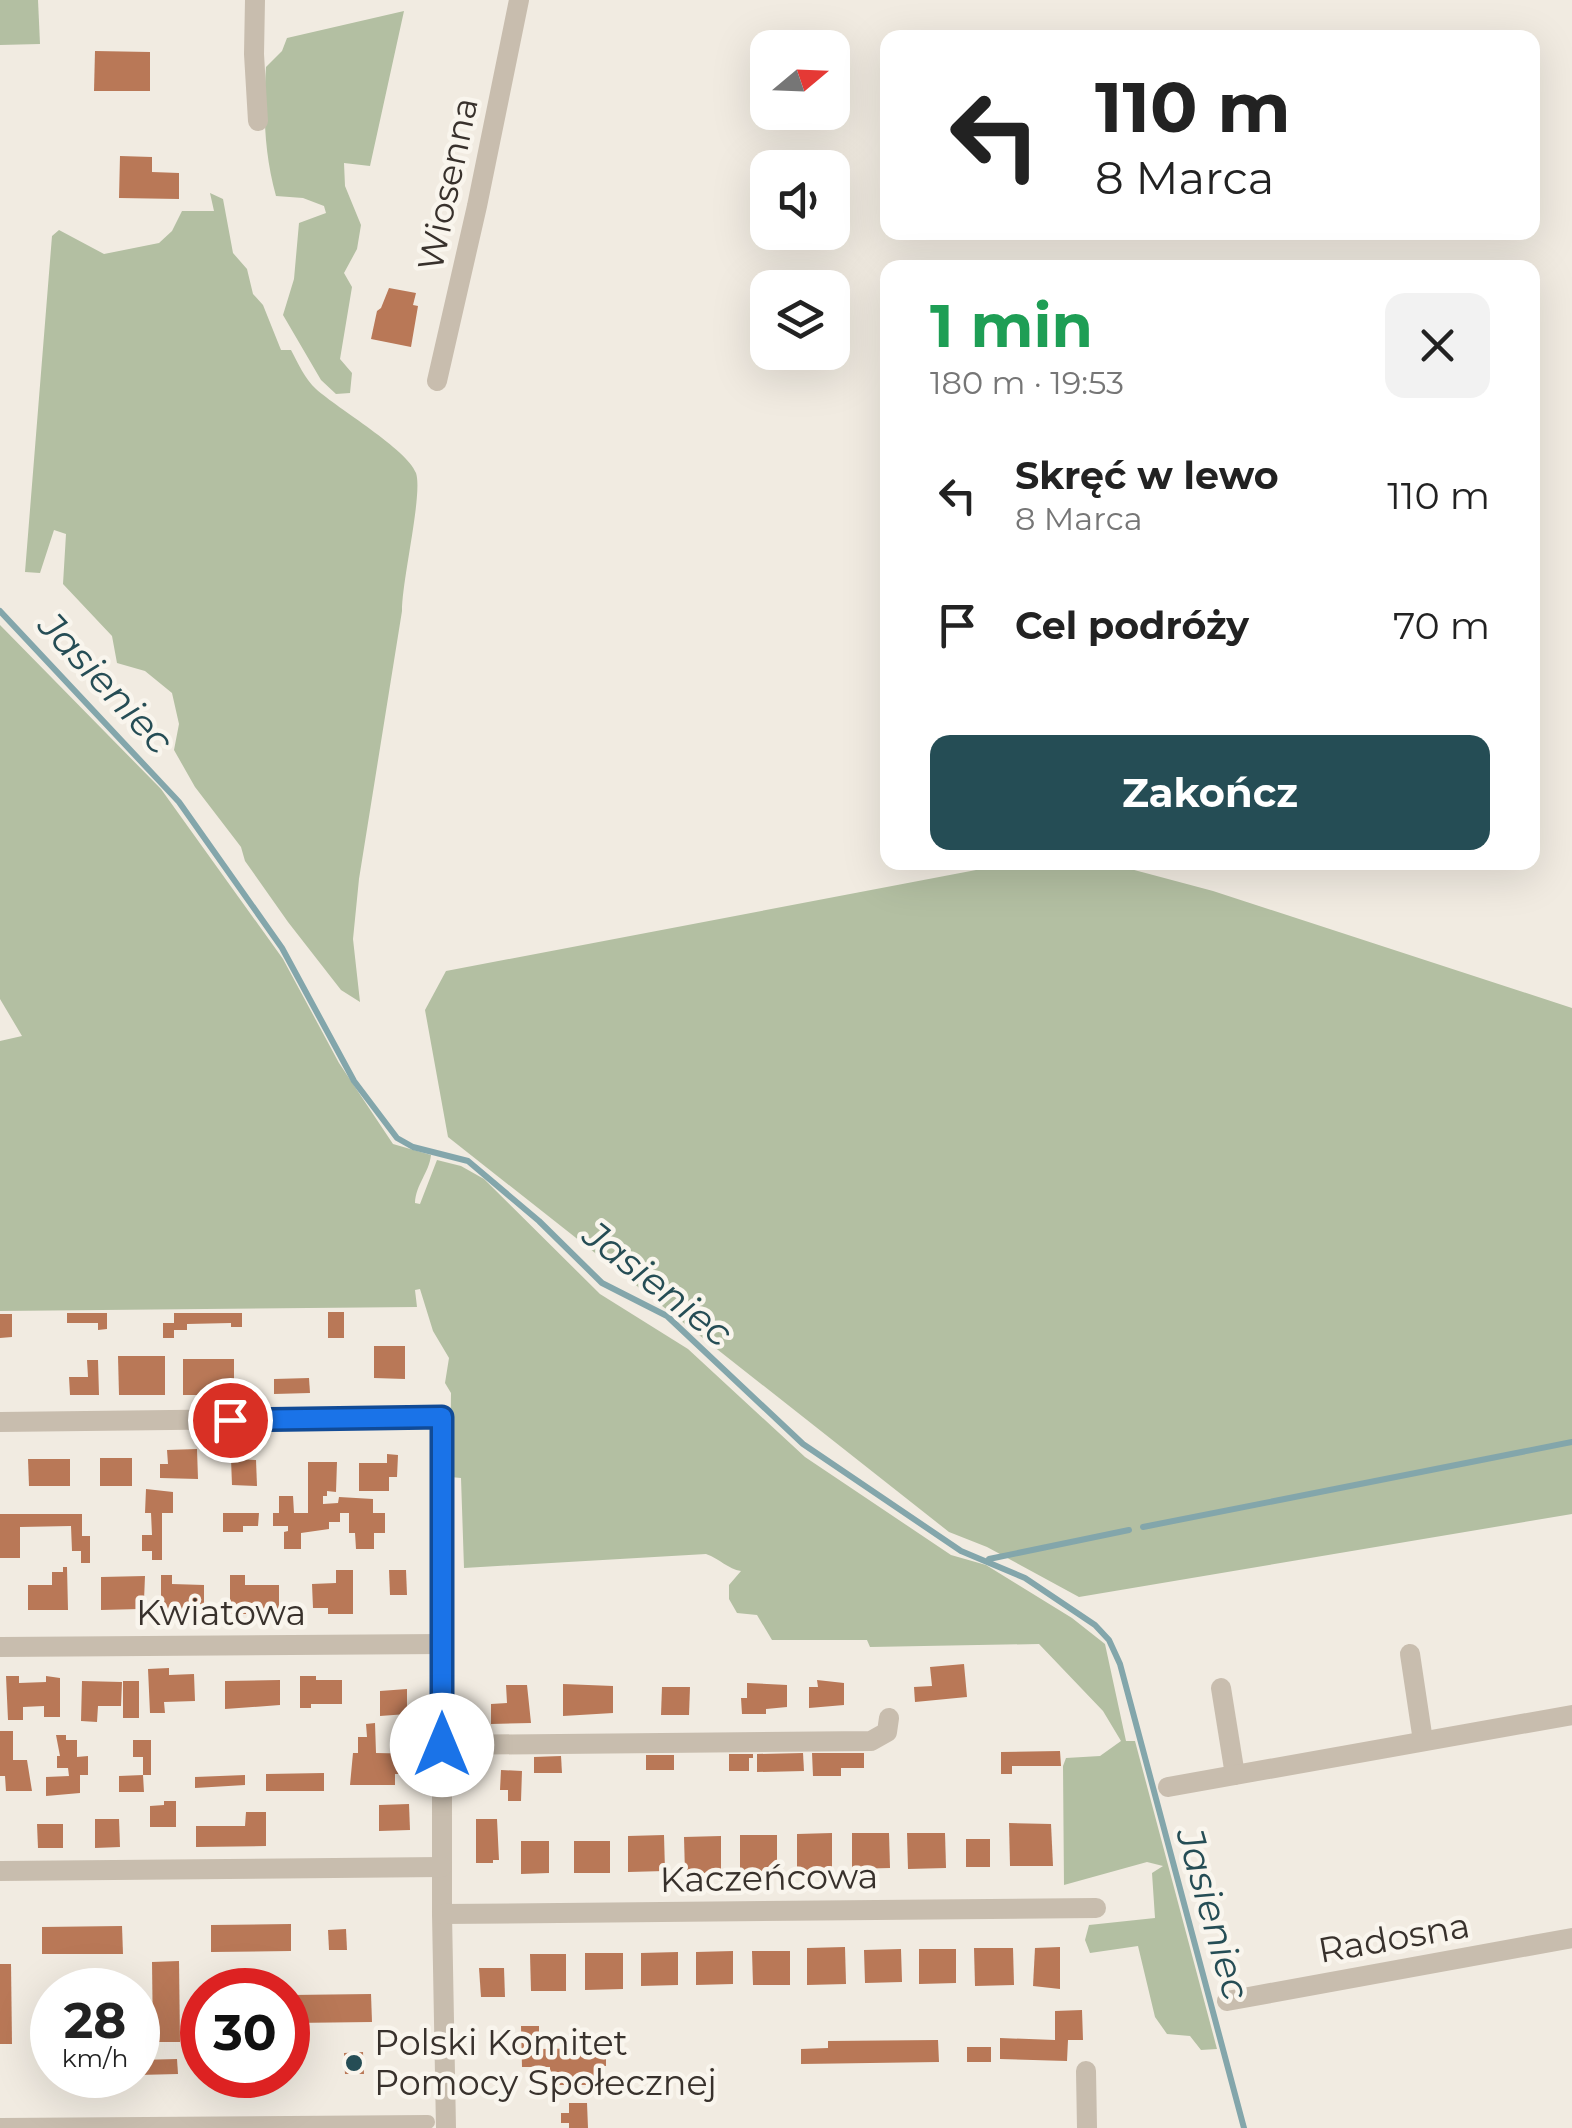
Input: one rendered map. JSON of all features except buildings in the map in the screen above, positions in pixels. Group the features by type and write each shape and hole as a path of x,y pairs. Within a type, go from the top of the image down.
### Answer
{"street":[{"path":"255,0 258,121"},
{"name":"Wiosenna","path":"437,381 478,206 519,0"},
{"path":"0,1422 442,1417 442,1914 437,2125 0,2126"},
{"name":"Kwiatowa","path":"0,1648 442,1644"},
{"path":"1410,1654 1423,1741"},
{"path":"1221,1688 1234,1775"},
{"path":"1168,1786 1572,1715"},
{"path":"442,1745 871,1740 887,1732 889,1718"},
{"path":"0,1871 442,1867"},
{"name":"Kaczeńcowa","path":"442,1914 1096,1908"},
{"name":"Radosna","path":"1228,2002 1572,1938"},
{"path":"1086,2072 1087,2128"}],"green space":[{"path":"0,0 38,0 40,44 0,45"},
{"path":"404,11 370,166 344,163 345,186 361,225 357,249 344,273 352,287 340,359 352,373 350,393 336,394 321,380 283,315 294,279 299,223 326,213 324,206 303,198 276,196 265,132 266,67 282,51 287,38"},
{"path":"210,193 223,199 233,253 247,269 253,294 263,305 281,350 291,350 316,389 386,441 416,473 417,499 402,611 359,879 353,939 360,1002 341,990 288,922 245,861 241,847 195,787 174,750 179,724 172,693 145,671 117,663 112,636 63,584 66,534 54,530 40,573 25,572 52,236 59,230 104,254 159,243 172,231 182,211 214,211"},
{"path":"0,625 161,789 283,959 339,1063 393,1144 431,1155 415,1203 420,1204 437,1160 461,1166 484,1179 600,1294 688,1349 805,1457 951,1555 986,1565 1072,1618 1105,1644 1126,1741 1135,1741 1217,2049 1201,2050 1190,2036 1167,2034 1155,2017 1138,1946 1090,1953 1085,1940 1089,1925 1155,1918 1152,1873 1163,1866 1147,1862 1064,1885 1066,1758 1100,1756 1121,1741 1103,1711 1039,1644 870,1647 867,1640 772,1640 757,1615 737,1613 729,1599 729,1585 741,1571 706,1554 464,1568 461,1478 450,1477 451,1393 445,1383 449,1358 433,1331 420,1289 415,1290 417,1307 0,1311 0,1041 22,1036 0,999"},
{"path":"976,870 1134,870 1213,891 1572,1008 1572,1514 1079,1597 987,1547 949,1532 448,1137 425,1010 446,971"}],"waterway":[{"name":"Jasieniec","path":"0,611 179,802 282,948 354,1081 397,1138 413,1147 468,1161 539,1221 602,1283 667,1316 803,1444 961,1551 1025,1578 1095,1625 1109,1640 1120,1664 1244,2128"},
{"path":"1143,1527 1572,1442"},
{"path":"989,1559 1129,1530"}],"place":[{"name":"Polski Komitet Pomocy Społecznej","path":"354,2063"}],"route":[{"path":"230,1420 442,1417 442,1745"}]}
